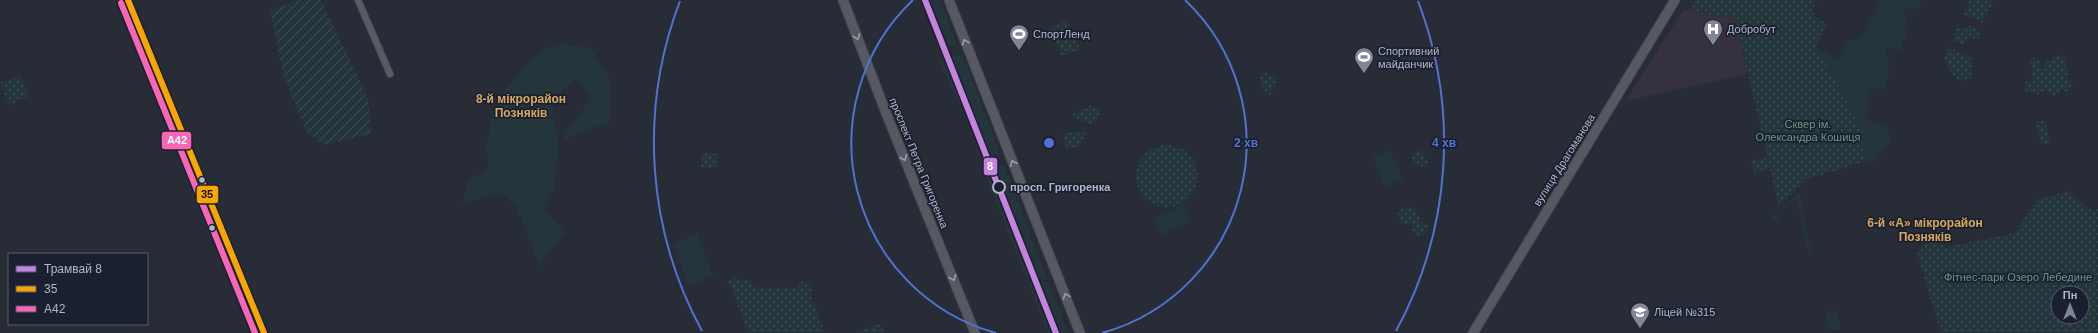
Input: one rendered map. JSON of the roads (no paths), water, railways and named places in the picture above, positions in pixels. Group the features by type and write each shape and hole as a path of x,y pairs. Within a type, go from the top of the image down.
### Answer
{"main road":[{"name":"проспект Петра Григоренка","path":"844,0 886,113 975,333"},
{"path":"949,0 1080,333"},
{"name":"вулиця Драгоманова","path":"1473,333 1675,0"}],"street":[{"path":"128,0 264,333"},
{"path":"358,0 390,74"}],"tram line":[{"name":"8","path":"925,0 1056,333"}],"place":[{"name":"Добробут","path":"1713,46"},
{"name":"СпортЛенд","path":"1019,51"},
{"name":"Спортивний майданчик","path":"1364,74"},
{"name":"просп. Григоренка","path":"999,187"},
{"name":"Ліцей №315","path":"1640,329"}],"district":[{"name":"8-й мікрорайон Позняків","path":"521,106"},
{"name":"6-й «А» мікрорайон Позняків","path":"1925,230"}],"park label":[{"name":"Сквер ім. Олександра Кошиця","path":"1808,130"},
{"name":"Фітнес-парк Озеро Лебедине","path":"2018,277"}]}
